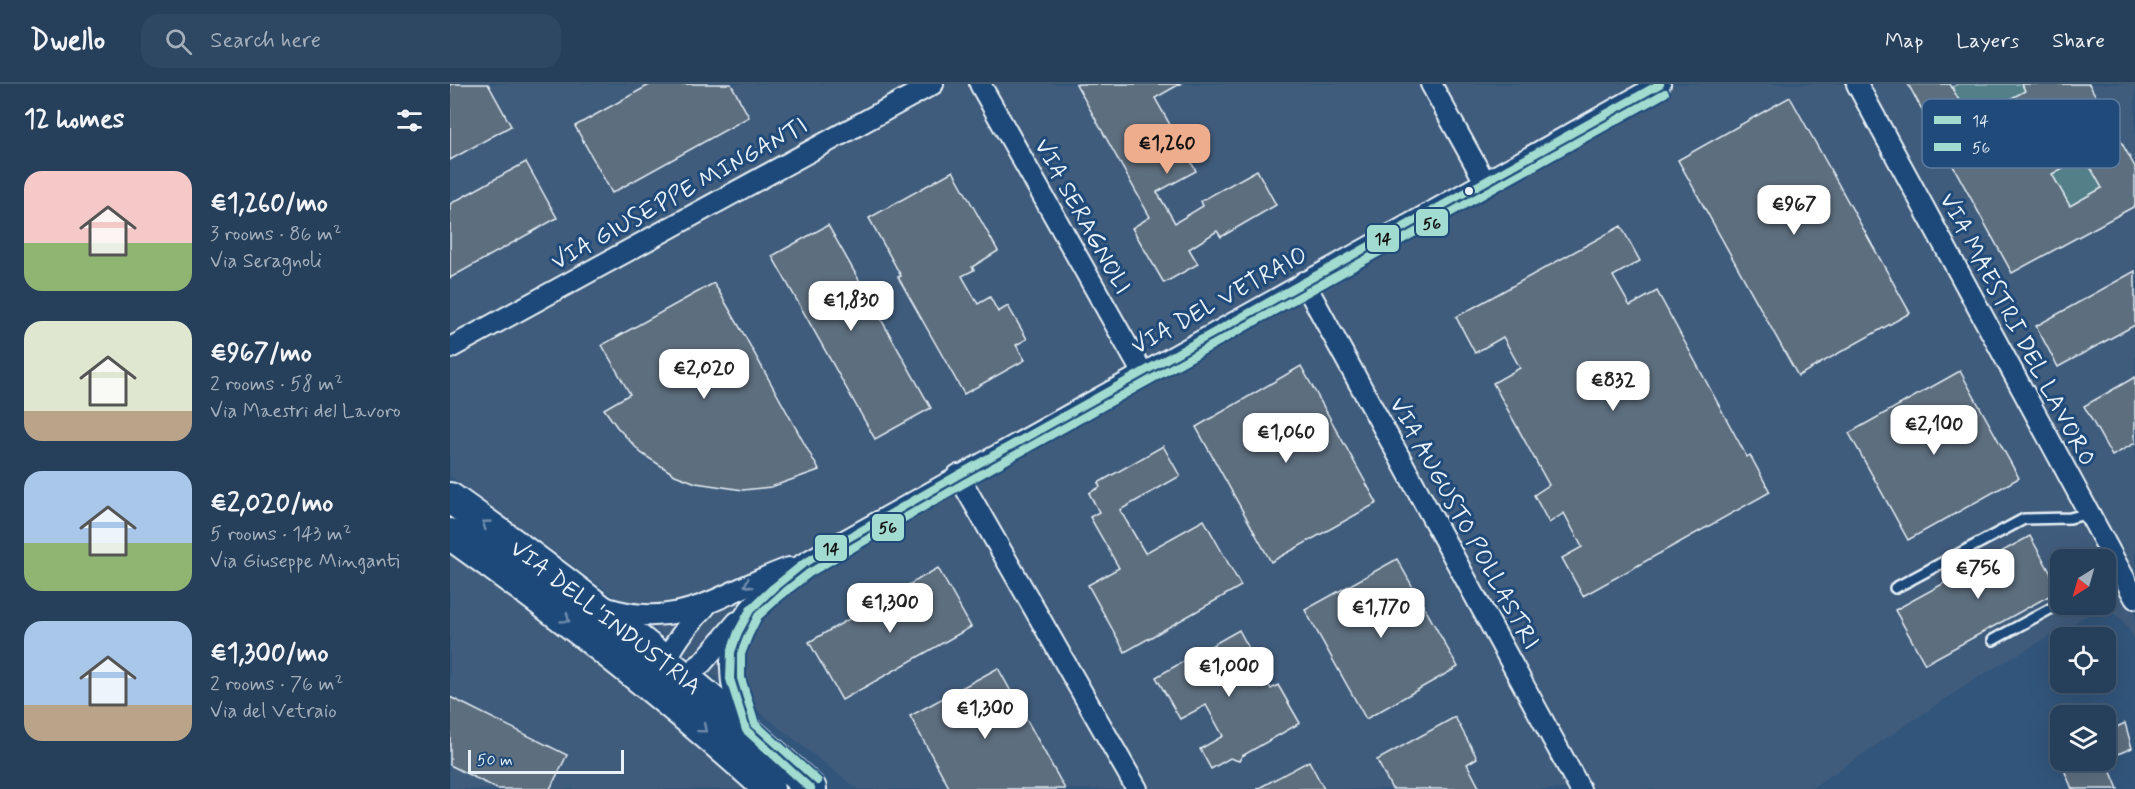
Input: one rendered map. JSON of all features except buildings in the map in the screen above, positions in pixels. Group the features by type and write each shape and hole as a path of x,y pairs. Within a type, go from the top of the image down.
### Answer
{"main road":[{"name":"VIA DELL'INDUSTRIA","path":"450,498 595,604 676,669 811,789"},
{"name":"VIA DELL'INDUSTRIA","path":"450,534 606,649 769,789"}],"street":[{"name":"VIA GIUSEPPE MINGANTI","path":"450,348 933,84"},
{"name":"VIA SERAGNOLI","path":"980,84 1142,372"},
{"path":"1431,84 1485,182"},
{"name":"VIA DEL VETRAIO","path":"676,669 702,663 750,610 803,564 958,475 1660,84"},
{"name":"VIA MAESTRI DEL LAVORO","path":"1857,84 2089,513 2103,549"},
{"name":"VIA AUGUSTO POLLASTRI","path":"1304,282 1580,789"},
{"path":"958,475 1137,789"},
{"name":"VIA DEL VETRAIO","path":"595,604 625,614 650,618 677,614 707,605 758,579 803,564"},
{"name":"VIA MAESTRI DEL LAVORO","path":"2116,578 2135,598"},
{"name":"VIA DEL VETRAIO","path":"658,692 676,669 684,628 707,605"},
{"name":"VIA DEL VETRAIO","path":"746,730 730,680 731,652 750,610"}],"lane":[{"path":"1895,588 2024,519 2070,518 2089,513"},
{"path":"1993,640 2050,609"}],"shaded area":[{"path":"450,84 2135,84 2135,640 2122,620 2116,615 2116,549 2050,549 2050,615 2088,615 2067,627 2050,627 2050,636 1980,676 1810,789 857,789 603,588 450,476"},
{"path":"450,551 616,675 749,789 450,789"}],"green space":[{"path":"1958,84 2022,84 2025,91 2010,99 1958,99 1952,87"},
{"path":"2063,168 2091,168 2102,188 2070,206 2052,174"}],"transit line":[{"name":"14","path":"811,789 746,730 730,679 731,652 738,632 750,610 773,588 803,564 958,475 1660,84"},
{"name":"56","path":"818,781 755,724 741,678 741,654 748,636 758,616 780,596 809,573 963,484 1665,93"}]}
